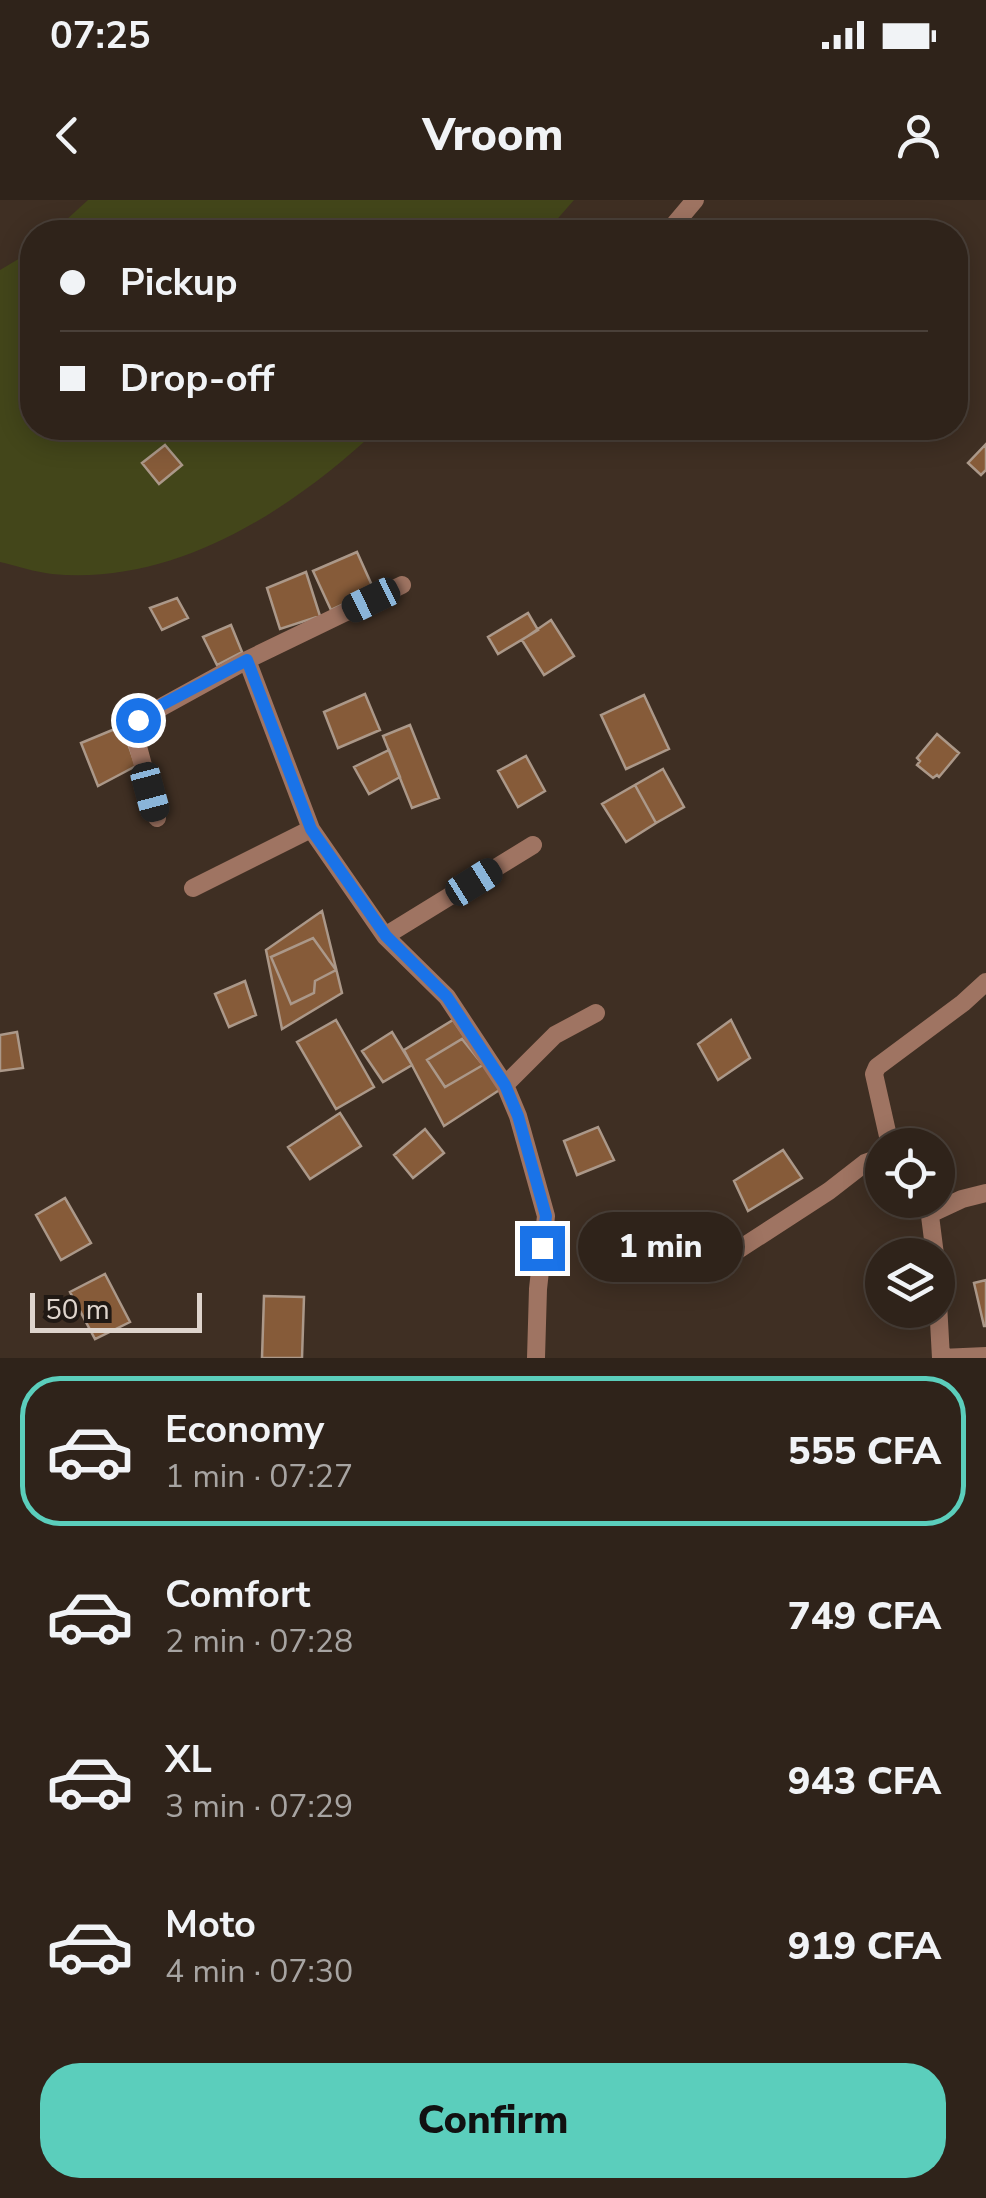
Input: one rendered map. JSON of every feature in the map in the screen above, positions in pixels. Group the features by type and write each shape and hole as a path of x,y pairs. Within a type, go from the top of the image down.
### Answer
{"street":[{"path":"678,220 695,200"},
{"path":"157,818 136,739 138,720 247,660 402,585"},
{"path":"247,660 311,829 386,936 447,997 505,1085 518,1116 546,1216 536,1358"},
{"path":"193,888 311,829"},
{"path":"386,936 533,845"},
{"path":"886,1128 874,1074 877,1067 964,1003 986,982"},
{"path":"505,1085 555,1035 596,1013"},
{"path":"738,1250 829,1191 865,1162"},
{"path":"955,1201 986,1193"},
{"path":"939,1328 941,1358 986,1356"}],"green space":[{"path":"88,200 574,200 556,220 66,220"},
{"path":"20,258 20,440 365,440 271,513 188,554 144,568 98,574 52,574 0,562 0,270"}],"building":[{"path":"986,444 986,470 981,475 968,463"},
{"path":"165,445 182,465 159,484 142,463"},
{"path":"357,552 374,590 331,610 313,571"},
{"path":"306,572 320,616 280,629 267,588"},
{"path":"177,598 188,618 162,630 150,608"},
{"path":"528,613 538,630 498,654 488,637"},
{"path":"551,620 574,656 544,675 522,640"},
{"path":"231,625 242,652 217,665 203,637"},
{"path":"365,694 380,730 338,748 324,712"},
{"path":"644,695 669,749 626,769 601,715"},
{"path":"410,725 439,798 412,808 383,736"},
{"path":"122,726 136,766 98,786 81,743"},
{"path":"937,734 959,753 939,777 933,778 917,765 917,758"},
{"path":"389,750 400,777 369,794 354,767"},
{"path":"526,756 545,791 518,807 498,771"},
{"path":"663,769 684,807 656,823 635,785"},
{"path":"635,785 656,823 626,842 602,804"},
{"path":"322,911 342,993 282,1029 266,950"},
{"path":"313,938 336,970 315,981 314,993 291,1004 271,957"},
{"path":"245,981 256,1015 229,1027 215,994"},
{"path":"336,1020 374,1087 336,1109 297,1042"},
{"path":"453,1020 501,1089 444,1126 404,1050"},
{"path":"731,1020 750,1058 718,1080 698,1044"},
{"path":"17,1032 23,1068 0,1071 0,1035"},
{"path":"392,1032 412,1065 383,1082 362,1051"},
{"path":"462,1039 483,1065 445,1087 427,1060"},
{"path":"340,1113 361,1146 310,1179 288,1147"},
{"path":"598,1127 614,1160 577,1175 564,1141"},
{"path":"425,1129 444,1153 413,1178 394,1155"},
{"path":"783,1150 802,1178 748,1211 734,1181"},
{"path":"65,1198 91,1243 61,1260 36,1215"},
{"path":"105,1274 130,1322 95,1339 70,1292"},
{"path":"986,1280 986,1326 984,1326 974,1283"},
{"path":"264,1296 304,1297 302,1358 262,1358"}],"route":[{"path":"138,720 247,660 311,829 386,936 447,997 505,1085 539,1184 546,1216 542,1248"}]}
